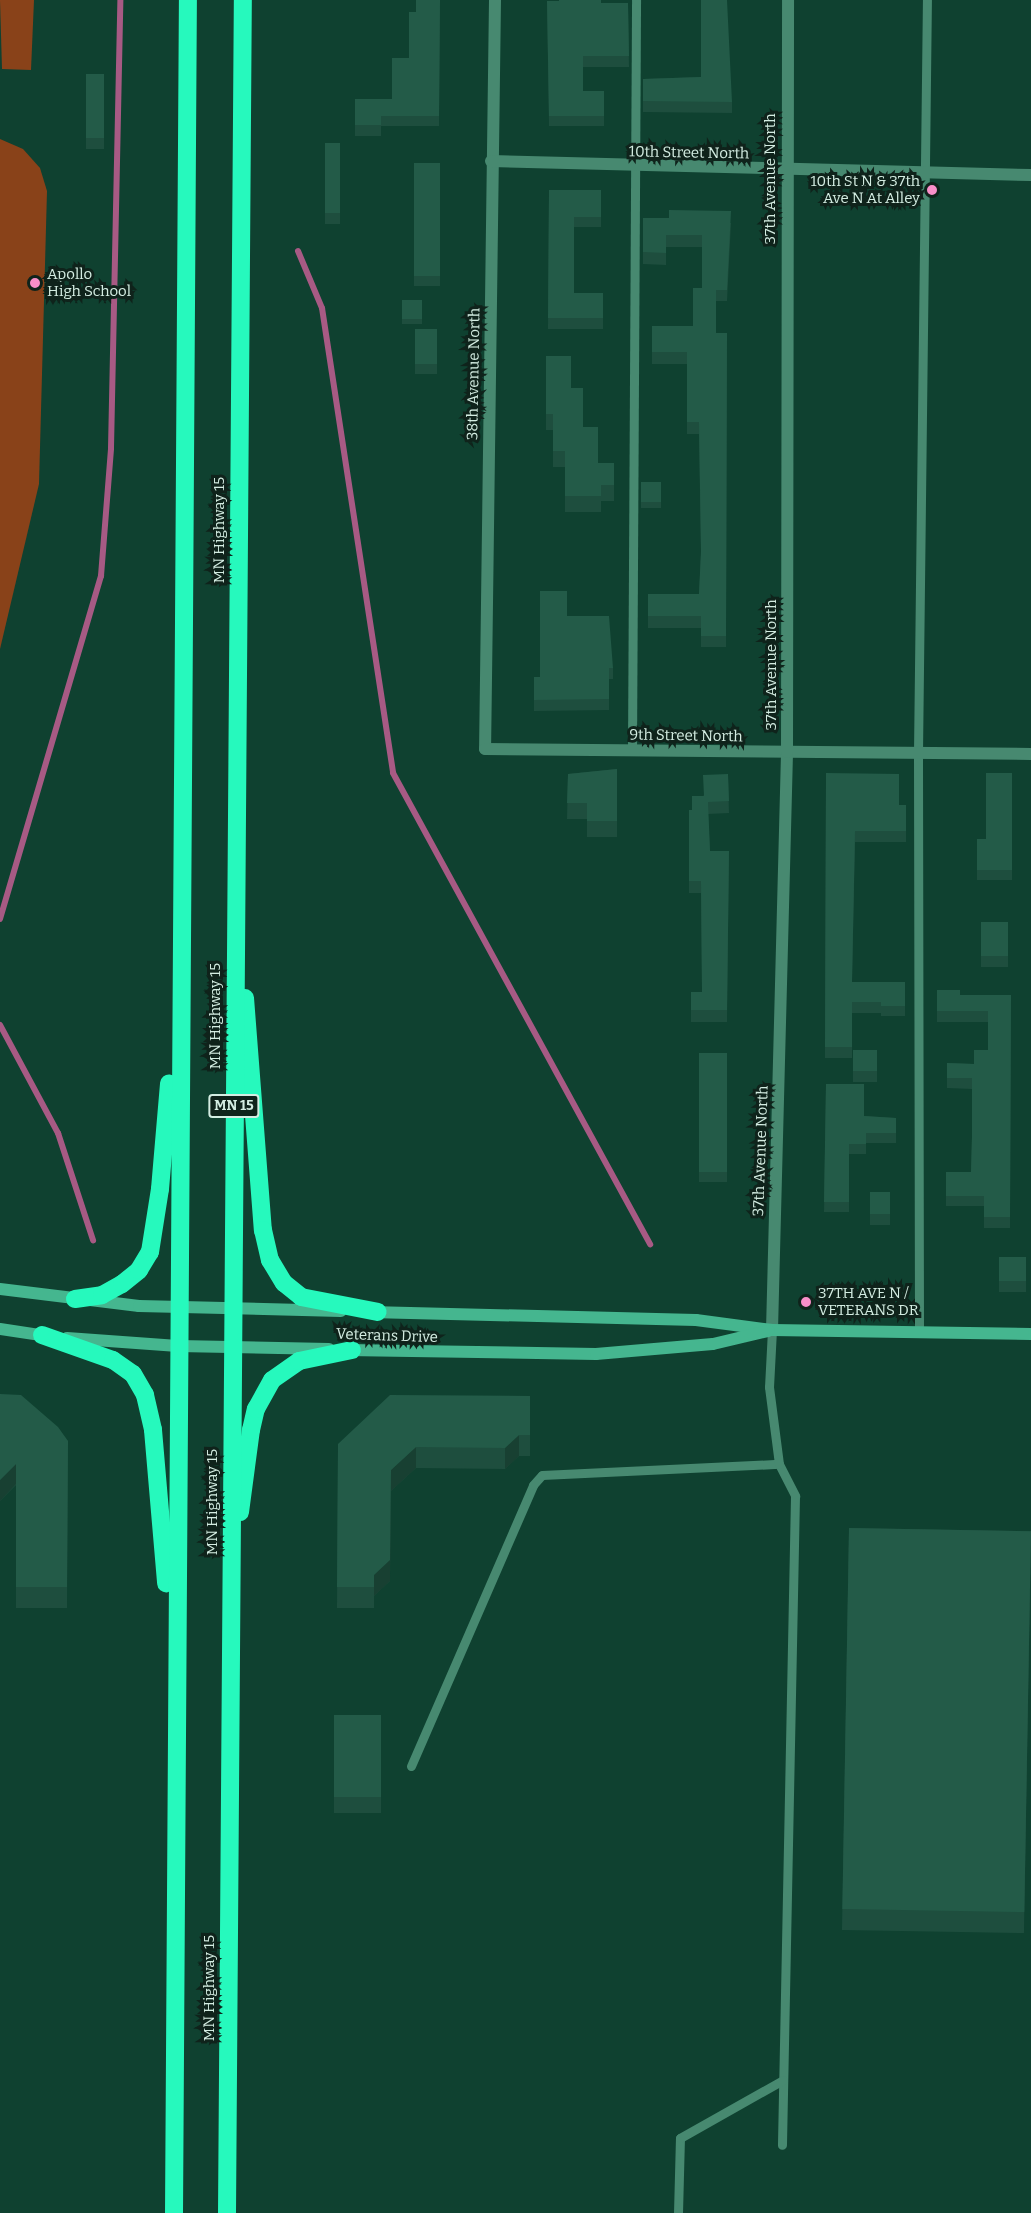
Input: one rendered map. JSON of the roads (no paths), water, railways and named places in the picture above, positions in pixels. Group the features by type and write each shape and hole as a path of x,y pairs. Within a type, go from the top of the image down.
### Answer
{"highway":[{"path":"174,2213 188,0"},
{"name":"MN Highway 15","path":"227,2213 243,0"},
{"path":"235,892 263,1230 270,1260 284,1283 301,1297 378,1312"},
{"path":"75,1299 102,1294 131,1278 145,1261 153,1242 181,946"},
{"path":"42,1335 112,1360 133,1374 145,1395 153,1430 176,1696"},
{"path":"230,1585 251,1430 263,1394 272,1380 299,1361 352,1350"}],"main road":[{"name":"Veterans Drive","path":"0,1289 75,1299 178,1308 696,1320 772,1330 1031,1334"},
{"name":"Veterans Drive","path":"0,1329 42,1335 178,1346 596,1354 713,1344 772,1330"}],"street":[{"name":"38th Avenue North","path":"485,749 491,161 495,0"},
{"name":"37th Avenue North","path":"772,1330 787,752 788,0"},
{"name":"10th Street North","path":"491,161 1031,175"},
{"name":"9th Street North","path":"485,749 1031,754"}],"lane":[{"path":"632,750 636,0"},
{"path":"919,1332 918,753 927,0"},
{"path":"772,1330 769,1387 778,1464 795,1496 782,2145"},
{"path":"411,1766 533,1485 542,1475 778,1464"},
{"path":"678,2213 680,2138 783,2080"}],"waterway":[{"path":"0,919 101,576 111,448 120,0"},
{"path":"298,251 322,308 393,773 650,1244"},
{"path":"0,1025 58,1133 93,1240"}],"place":[{"name":"10th St N & 37th Ave N At Alley","path":"932,190"},
{"name":"Apollo High School","path":"35,283"},
{"name":"37TH AVE N / VETERANS DR","path":"806,1302"}]}
